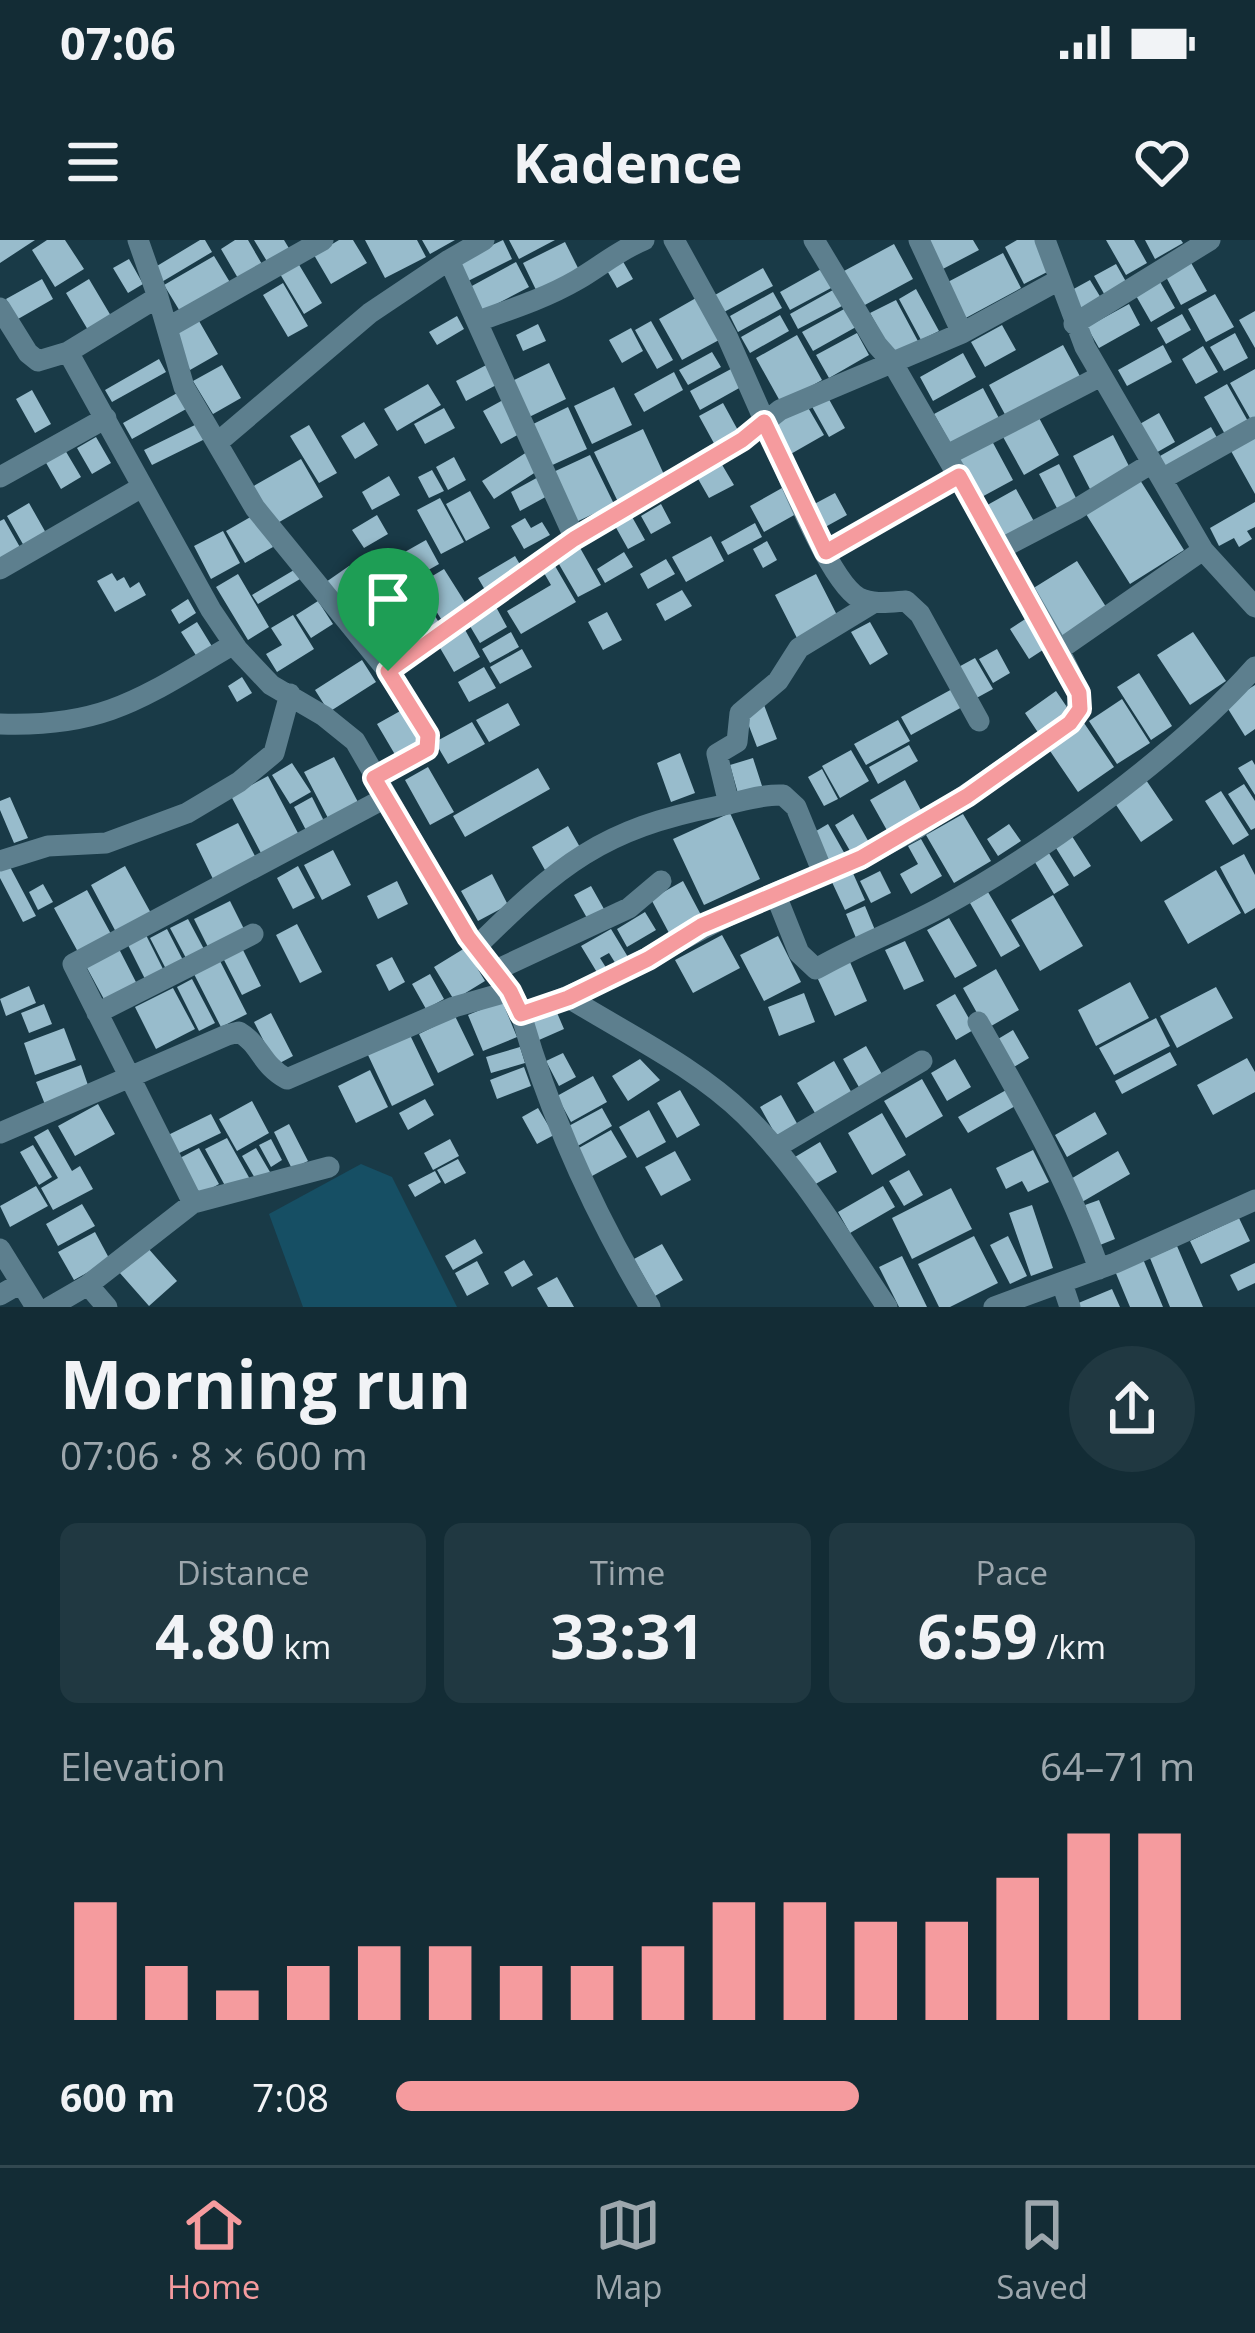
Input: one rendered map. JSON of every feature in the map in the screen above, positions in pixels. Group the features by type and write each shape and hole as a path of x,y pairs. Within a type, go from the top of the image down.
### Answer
{"street":[{"path":"138,240 184,387 255,508 388,671 428,735 427,749 380,788 74,964 193,1203"},
{"path":"167,328 297,246 323,240"},
{"path":"217,443 370,313 484,240"},
{"path":"478,321 544,297 644,240"},
{"path":"674,240 727,336 826,552 855,596 873,602 906,602 920,614 980,721"},
{"path":"521,1014 568,998 648,959 701,926 916,829 1070,723 1080,709 1079,693 1059,650 892,362 814,240"},
{"path":"919,240 962,333"},
{"path":"1045,240 1074,324 1157,471 1203,550 1252,596"},
{"path":"1074,324 1201,242"},
{"path":"449,260 574,539"},
{"path":"388,671 574,539 742,440 780,410 962,333 1058,281"},
{"path":"0,308 38,361 68,352 158,297"},
{"path":"68,352 234,644 271,685 355,741 476,946 510,991 543,1092 650,1307"},
{"path":"946,455 1102,376"},
{"path":"0,477 106,418"},
{"path":"1000,550 1255,427"},
{"path":"826,552 959,476"},
{"path":"0,569 142,488"},
{"path":"1059,650 1203,550"},
{"path":"729,804 717,754 737,742 740,713 778,681 799,648 873,602"},
{"path":"0,724 45,726 92,718 127,706 234,644"},
{"path":"775,892 799,952 816,969 939,908 1078,819 1228,698 1255,667"},
{"path":"0,861 48,846 106,842 187,814 239,782 274,752 290,694"},
{"path":"476,946 546,878 583,853 645,822 774,794 791,799 823,874"},
{"path":"496,970 629,908 661,880"},
{"path":"97,1013 253,934"},
{"path":"0,1132 239,1032 250,1039 268,1069 287,1079 454,1007 510,991"},
{"path":"568,998 713,1088 744,1113 775,1148 887,1307"},
{"path":"977,1022 1024,1102 1083,1222 1099,1269"},
{"path":"775,1148 922,1060"},
{"path":"50,1307 88,1285 193,1203 329,1167"},
{"path":"994,1307 1254,1204"},
{"path":"0,1249 36,1307"},
{"path":"0,1295 21,1282"},
{"path":"1062,1283 1070,1307"},
{"path":"88,1285 107,1307"}],"shaded area":[{"path":"361,1164 392,1177 457,1307 303,1307 269,1214"}],"building":[{"path":"0,240 35,240 0,263"},
{"path":"47,240 65,240 84,269 55,287 32,250"},
{"path":"200,240 212,252 160,283 152,269"},
{"path":"235,240 248,240 263,266 239,280 221,249"},
{"path":"254,240 284,240 290,250 268,263"},
{"path":"339,240 353,240 367,263 331,284 314,255"},
{"path":"365,240 417,240 426,257 385,278"},
{"path":"422,240 455,240 430,254"},
{"path":"503,240 512,259 468,281 458,261"},
{"path":"509,240 555,240 519,259"},
{"path":"923,240 973,240 979,250 939,271"},
{"path":"1017,240 1035,240 1051,270 1024,284 1005,247"},
{"path":"1106,240 1134,240 1147,263 1126,275"},
{"path":"1145,240 1181,240 1183,243 1155,259"},
{"path":"565,242 579,270 537,292 523,263"},
{"path":"894,244 913,279 863,306 844,271"},
{"path":"1003,253 1021,288 962,320 944,284"},
{"path":"214,256 231,284 181,313 164,285"},
{"path":"621,258 633,279 617,288 605,267"},
{"path":"129,259 143,284 128,293 113,268"},
{"path":"1190,261 1207,291 1181,305 1165,275"},
{"path":"516,262 529,287 483,311 470,287"},
{"path":"298,263 322,303 304,314 280,274"},
{"path":"1116,264 1129,287 1107,299 1094,276"},
{"path":"763,268 773,286 724,312 715,295"},
{"path":"823,268 833,287 790,310 780,292"},
{"path":"42,279 53,299 18,319 6,299"},
{"path":"89,279 111,316 88,330 66,293"},
{"path":"1090,280 1101,298 1081,309 1070,291"},
{"path":"1159,280 1175,308 1151,322 1135,294"},
{"path":"283,283 308,326 288,337 263,295"},
{"path":"916,289 939,331 921,340 899,299"},
{"path":"833,290 842,306 798,329 790,314"},
{"path":"773,292 782,308 738,332 730,316"},
{"path":"1215,294 1234,327 1206,342 1188,309"},
{"path":"696,298 719,340 682,360 659,319"},
{"path":"896,300 919,343 894,357 870,313"},
{"path":"1129,304 1140,325 1099,348 1087,327"},
{"path":"846,308 856,327 813,351 802,332"},
{"path":"1255,311 1255,348 1239,320"},
{"path":"1182,314 1191,330 1166,344 1157,328"},
{"path":"780,315 789,331 750,353 741,337"},
{"path":"457,316 464,329 437,345 429,332"},
{"path":"199,321 218,354 190,370 170,337"},
{"path":"651,321 673,360 657,369 635,330"},
{"path":"538,324 546,341 523,351 516,335"},
{"path":"1002,325 1016,350 985,367 971,342"},
{"path":"631,328 643,351 622,363 609,340"},
{"path":"857,333 869,355 829,378 816,355"},
{"path":"1235,333 1248,358 1224,371 1210,347"},
{"path":"797,335 822,380 781,403 756,358"},
{"path":"1063,345 1082,380 1008,420 989,385"},
{"path":"1163,345 1172,362 1127,386 1118,370"},
{"path":"1203,346 1218,372 1196,384 1182,359"},
{"path":"712,352 721,367 688,385 679,370"},
{"path":"963,353 976,377 933,401 920,377"},
{"path":"159,359 166,372 112,402 105,390"},
{"path":"492,362 502,382 466,401 456,381"},
{"path":"549,363 566,399 525,419 508,383"},
{"path":"222,365 241,398 213,414 193,381"},
{"path":"731,369 741,387 700,410 690,391"},
{"path":"1255,369 1255,418 1251,420 1230,383"},
{"path":"674,372 683,390 644,412 634,394"},
{"path":"428,384 441,405 397,431 384,409"},
{"path":"1227,384 1249,423 1226,436 1204,397"},
{"path":"614,387 632,425 592,444 574,406"},
{"path":"983,388 1001,422 953,448 934,414"},
{"path":"32,390 51,424 35,433 16,399"},
{"path":"179,392 188,408 132,439 123,423"},
{"path":"826,394 845,428 829,437 810,403"},
{"path":"503,400 521,433 501,444 483,411"},
{"path":"723,403 740,434 716,447 699,416"},
{"path":"806,404 824,435 789,455 771,423"},
{"path":"568,407 587,449 546,468 527,427"},
{"path":"444,408 455,428 425,444 414,424"},
{"path":"1159,413 1175,442 1154,454 1138,425"},
{"path":"1038,416 1059,455 1024,475 1002,435"},
{"path":"364,422 378,445 355,459 341,436"},
{"path":"197,424 205,439 152,465 144,450"},
{"path":"309,425 337,473 319,483 290,436"},
{"path":"1211,427 1220,443 1168,472 1160,456"},
{"path":"643,429 667,481 619,504 594,452"},
{"path":"1113,435 1131,470 1091,491 1073,456"},
{"path":"96,437 111,463 92,474 77,448"},
{"path":"1255,438 1255,494 1231,451"},
{"path":"992,441 1013,480 978,499 957,460"},
{"path":"65,450 81,477 61,489 45,461"},
{"path":"530,450 542,468 494,499 482,481"},
{"path":"590,455 614,504 572,524 549,474"},
{"path":"454,457 466,480 448,490 436,467"},
{"path":"301,459 323,497 274,525 252,487"},
{"path":"721,463 734,485 709,498 697,477"},
{"path":"1059,464 1079,504 1060,514 1039,474"},
{"path":"432,470 444,491 429,498 418,477"},
{"path":"542,475 551,494 520,511 511,492"},
{"path":"389,476 400,495 372,510 362,492"},
{"path":"1140,480 1184,550 1130,584 1086,514"},
{"path":"782,488 796,514 764,532 750,506"},
{"path":"1016,489 1036,525 1002,544 982,508"},
{"path":"470,491 490,528 466,541 446,504"},
{"path":"835,493 847,515 818,531 805,509"},
{"path":"440,498 464,542 441,554 417,510"},
{"path":"1255,502 1255,527 1247,531 1252,539 1239,547 1234,538 1219,546 1210,528"},
{"path":"29,503 46,533 24,546 7,516"},
{"path":"661,504 671,523 651,534 641,516"},
{"path":"254,515 273,547 245,563 226,531"},
{"path":"377,515 388,534 364,548 352,530"},
{"path":"631,515 645,540 628,549 614,524"},
{"path":"525,518 531,528 542,522 550,535 524,549 511,526"},
{"path":"4,519 21,549 0,561 0,521"},
{"path":"755,523 762,537 728,555 721,542"},
{"path":"223,531 240,563 211,579 194,546"},
{"path":"711,536 724,561 686,582 672,557"},
{"path":"426,540 439,564 416,577 403,553"},
{"path":"767,541 777,560 763,568 753,549"},
{"path":"579,546 601,585 578,597 556,559"},
{"path":"624,552 633,567 605,583 597,569"},
{"path":"515,556 525,573 488,595 478,578"},
{"path":"551,559 576,602 521,634 507,611 551,585 540,566"},
{"path":"666,559 675,574 648,589 640,574"},
{"path":"1077,561 1108,610 1064,638 1032,589"},
{"path":"349,566 374,601 351,617 326,582"},
{"path":"444,569 468,607 443,622 419,584"},
{"path":"294,570 300,579 258,604 252,595"},
{"path":"112,573 117,581 124,577 130,588 139,582 146,595 115,612 97,581"},
{"path":"238,574 269,627 248,640 216,587"},
{"path":"816,574 839,619 798,640 775,595"},
{"path":"682,590 692,606 665,621 656,604"},
{"path":"188,599 196,613 179,624 171,610"},
{"path":"425,600 443,629 421,642 403,613"},
{"path":"318,601 333,624 311,638 296,615"},
{"path":"495,605 507,627 480,643 467,621"},
{"path":"607,612 622,640 603,650 588,622"},
{"path":"293,615 314,649 277,672 266,654 282,645 271,628"},
{"path":"1030,616 1049,646 1029,659 1010,629"},
{"path":"197,622 213,648 197,657 181,632"},
{"path":"870,622 888,654 870,665 851,632"},
{"path":"377,625 397,655 384,665 363,634"},
{"path":"463,626 480,657 454,672 436,641"},
{"path":"511,632 519,647 490,663 482,649"},
{"path":"1193,632 1226,681 1190,705 1157,655"},
{"path":"522,649 532,667 500,684 490,667"},
{"path":"997,649 1010,673 993,683 979,659"},
{"path":"975,658 993,689 971,701 953,670"},
{"path":"362,660 376,682 329,712 315,690"},
{"path":"484,667 496,688 469,702 458,682"},
{"path":"1139,673 1172,726 1151,740 1117,687"},
{"path":"242,677 252,693 237,702 228,686"},
{"path":"1255,685 1255,729 1245,736 1225,704"},
{"path":"954,688 964,706 911,735 901,717"},
{"path":"1056,691 1071,713 1039,734 1025,713"},
{"path":"1122,699 1150,743 1117,764 1089,721"},
{"path":"508,703 520,725 489,742 476,720"},
{"path":"764,705 777,739 757,747 744,713"},
{"path":"402,710 422,744 397,758 377,724"},
{"path":"898,720 910,741 866,765 854,744"},
{"path":"472,722 485,744 448,764 435,742"},
{"path":"1084,723 1114,767 1078,792 1048,748"},
{"path":"909,745 918,761 878,784 869,767"},
{"path":"851,750 869,781 840,798 822,766"},
{"path":"680,753 695,793 671,802 657,763"},
{"path":"334,757 359,804 329,820 304,772"},
{"path":"753,758 763,789 739,797 730,765"},
{"path":"1252,760 1255,765 1255,795 1238,768"},
{"path":"292,763 311,792 290,804 272,775"},
{"path":"428,767 454,812 430,825 405,780"},
{"path":"538,768 550,789 465,837 453,816"},
{"path":"822,769 838,799 824,806 808,777"},
{"path":"1142,774 1173,820 1141,842 1110,796"},
{"path":"268,776 299,835 262,855 231,796"},
{"path":"905,780 923,814 889,834 870,800"},
{"path":"1244,784 1255,801 1255,828 1251,830 1228,794"},
{"path":"1221,791 1249,835 1233,845 1205,801"},
{"path":"10,797 28,838 14,843 0,810 0,801"},
{"path":"312,797 326,825 308,834 294,807"},
{"path":"730,813 760,879 704,905 673,839"},
{"path":"853,814 871,846 853,856 835,825"},
{"path":"963,814 991,861 954,883 926,835"},
{"path":"238,823 256,858 213,879 196,844"},
{"path":"828,824 846,856 829,865 811,834"},
{"path":"1009,824 1021,841 998,856 987,839"},
{"path":"568,826 581,849 545,870 532,847"},
{"path":"1068,830 1091,866 1074,877 1051,840"},
{"path":"921,839 942,876 911,894 900,874 918,864 908,846"},
{"path":"333,850 351,885 322,900 304,865"},
{"path":"1047,850 1069,885 1054,894 1033,859"},
{"path":"1244,854 1255,875 1255,908 1245,914 1220,867"},
{"path":"9,865 36,916 23,922 0,878 0,870"},
{"path":"125,866 152,915 117,934 91,885"},
{"path":"298,866 315,898 293,909 277,878"},
{"path":"1216,870 1241,913 1188,944 1164,901"},
{"path":"852,871 865,900 845,910 831,880"},
{"path":"880,871 891,893 871,903 860,881"},
{"path":"492,874 508,905 478,921 461,891"},
{"path":"397,881 408,904 378,919 367,896"},
{"path":"683,881 701,915 669,933 651,899"},
{"path":"43,884 53,902 38,910 29,892"},
{"path":"591,886 604,909 587,918 574,895"},
{"path":"87,890 111,934 78,952 54,908"},
{"path":"988,892 1020,946 1001,957 970,903"},
{"path":"1053,895 1083,946 1040,971 1011,920"},
{"path":"230,901 245,931 209,949 194,919"},
{"path":"865,906 875,930 856,938 846,914"},
{"path":"645,912 656,930 627,947 617,929"},
{"path":"949,918 977,966 955,978 927,930"},
{"path":"188,919 205,951 187,960 170,928"},
{"path":"297,924 322,972 300,983 276,935"},
{"path":"167,929 186,966 169,975 150,938"},
{"path":"611,929 631,962 619,969 609,953 600,958 610,974 601,979 581,946"},
{"path":"145,933 165,973 147,983 127,943"},
{"path":"722,935 740,968 693,993 675,960"},
{"path":"778,936 801,982 764,1001 740,955"},
{"path":"905,941 924,981 904,990 885,950"},
{"path":"241,946 261,986 242,995 222,956"},
{"path":"465,948 485,981 454,1000 434,967"},
{"path":"119,949 138,986 106,1003 86,966"},
{"path":"392,957 405,982 389,991 376,965"},
{"path":"220,961 247,1014 221,1027 194,974"},
{"path":"850,962 867,1001 835,1016 817,977"},
{"path":"996,969 1019,1010 986,1029 963,988"},
{"path":"430,974 444,999 426,1009 412,984"},
{"path":"192,979 215,1023 199,1031 177,987"},
{"path":"1130,982 1149,1018 1096,1046 1078,1010"},
{"path":"29,986 36,1003 6,1016 0,999"},
{"path":"1216,987 1233,1018 1177,1048 1160,1016"},
{"path":"173,988 195,1029 156,1049 135,1007"},
{"path":"804,993 815,1022 779,1036 768,1007"},
{"path":"955,994 975,1029 956,1040 936,1005"},
{"path":"502,1001 517,1037 483,1051 468,1015"},
{"path":"44,1004 52,1024 29,1033 21,1013"},
{"path":"555,1008 564,1029 539,1040 530,1020"},
{"path":"271,1013 293,1056 276,1065 254,1022"},
{"path":"455,1016 474,1055 438,1073 419,1034"},
{"path":"1156,1018 1170,1046 1114,1075 1099,1048"},
{"path":"64,1028 76,1060 35,1075 24,1043"},
{"path":"1013,1030 1029,1058 1009,1070 993,1042"},
{"path":"410,1035 434,1085 392,1106 368,1055"},
{"path":"866,1046 883,1076 860,1089 843,1059"},
{"path":"520,1047 525,1063 491,1073 486,1057"},
{"path":"1170,1052 1177,1065 1122,1094 1115,1081"},
{"path":"563,1053 576,1077 559,1086 546,1061"},
{"path":"1247,1058 1255,1072 1255,1092 1213,1115 1197,1085"},
{"path":"640,1059 660,1080 628,1101 612,1076"},
{"path":"955,1059 971,1087 947,1101 931,1073"},
{"path":"834,1061 854,1097 818,1118 797,1083"},
{"path":"81,1065 90,1091 46,1107 36,1082"},
{"path":"524,1067 531,1086 497,1099 490,1080"},
{"path":"370,1070 388,1107 356,1123 338,1086"},
{"path":"593,1076 607,1102 571,1122 557,1096"},
{"path":"922,1079 943,1116 906,1138 884,1101"},
{"path":"1008,1089 1017,1105 968,1133 958,1117"},
{"path":"680,1090 700,1125 677,1138 657,1103"},
{"path":"781,1095 799,1127 778,1139 760,1107"},
{"path":"425,1099 434,1115 408,1130 399,1113"},
{"path":"252,1101 269,1133 237,1151 219,1119"},
{"path":"98,1104 115,1134 75,1156 58,1126"},
{"path":"538,1108 554,1135 537,1144 522,1117"},
{"path":"602,1108 612,1126 576,1147 565,1128"},
{"path":"649,1110 666,1142 637,1158 619,1127"},
{"path":"1095,1112 1107,1134 1067,1157 1055,1135"},
{"path":"882,1113 906,1155 872,1175 848,1133"},
{"path":"211,1114 221,1133 173,1156 164,1137"},
{"path":"289,1124 308,1161 292,1169 274,1132"},
{"path":"48,1129 72,1171 80,1166 93,1189 53,1210 41,1188 58,1178 34,1137"},
{"path":"611,1130 627,1157 592,1176 577,1149"},
{"path":"227,1138 251,1181 229,1193 205,1149"},
{"path":"271,1139 282,1160 271,1167 259,1145"},
{"path":"450,1139 459,1156 433,1170 424,1153"},
{"path":"820,1142 837,1172 812,1186 795,1157"},
{"path":"33,1145 52,1177 39,1185 20,1152"},
{"path":"199,1148 219,1184 198,1196 178,1159"},
{"path":"256,1148 270,1172 256,1180 242,1156"},
{"path":"1033,1150 1049,1182 1028,1192 1022,1181 1006,1189 996,1168"},
{"path":"675,1151 691,1180 661,1196 645,1167"},
{"path":"1118,1151 1130,1174 1082,1202 1069,1180"},
{"path":"458,1159 466,1173 445,1184 437,1170"},
{"path":"909,1170 923,1195 904,1206 889,1181"},
{"path":"435,1171 441,1182 415,1197 408,1185"},
{"path":"36,1186 48,1206 10,1227 0,1206"},
{"path":"883,1186 895,1207 850,1233 838,1212"},
{"path":"951,1188 972,1229 912,1259 892,1218"},
{"path":"1099,1200 1115,1239 1100,1245 1085,1205"},
{"path":"82,1204 95,1226 58,1246 46,1224"},
{"path":"1032,1205 1053,1268 1031,1276 1009,1213"},
{"path":"1239,1218 1250,1241 1201,1264 1190,1241"},
{"path":"95,1232 110,1260 74,1280 58,1252"},
{"path":"974,1236 998,1283 950,1307 939,1307 918,1264"},
{"path":"1008,1236 1027,1276 1010,1284 990,1245"},
{"path":"475,1239 483,1253 453,1270 445,1256"},
{"path":"662,1244 683,1280 655,1296 634,1259"},
{"path":"1177,1246 1203,1307 1170,1307 1150,1258"},
{"path":"147,1247 177,1281 149,1306 119,1272"},
{"path":"902,1256 927,1307 899,1307 879,1267"},
{"path":"1143,1259 1163,1307 1130,1307 1115,1271"},
{"path":"524,1260 533,1275 512,1287 504,1272"},
{"path":"477,1261 489,1284 467,1296 455,1273"},
{"path":"1255,1263 1255,1283 1238,1291 1230,1275"},
{"path":"557,1277 574,1307 548,1307 537,1288"},
{"path":"1112,1289 1120,1307 1077,1307 1076,1304"}],"route":[{"path":"764,422 826,552 959,476 1059,650 1079,693 1080,709 1070,723 916,829 861,858 701,926 648,959 568,998 521,1014 496,970 468,937 374,778 427,749 428,735 388,671 574,539 742,440 764,422"}]}
